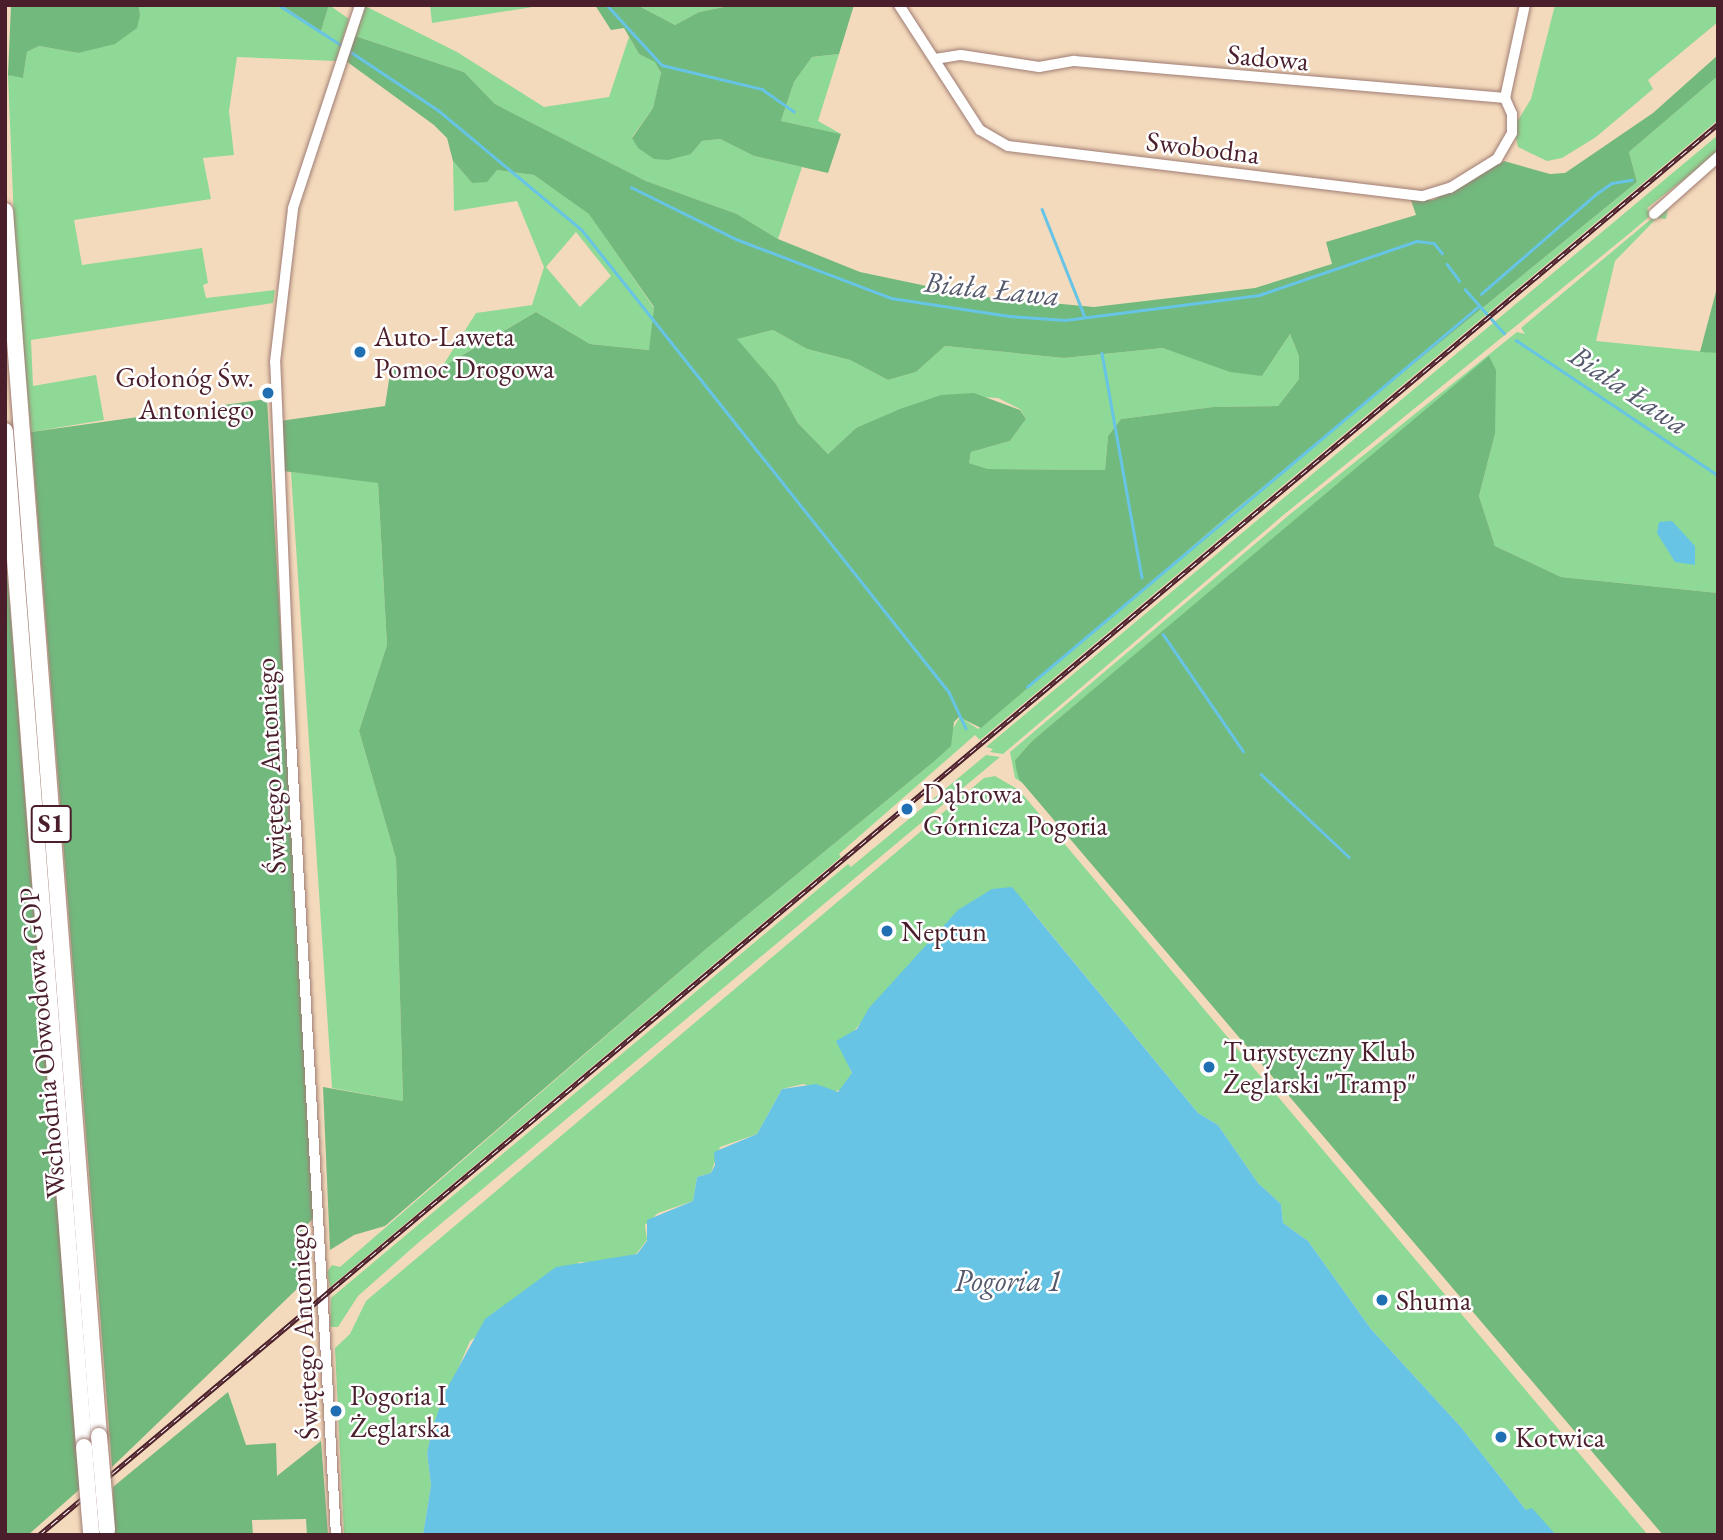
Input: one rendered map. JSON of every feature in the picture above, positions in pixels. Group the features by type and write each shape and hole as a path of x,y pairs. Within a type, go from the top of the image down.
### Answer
{"highway":[{"name":"Wschodnia Obwodowa GOP","path":"5,211 99,1436 99,1533"},
{"name":"Wschodnia Obwodowa GOP","path":"5,431 85,1447 99,1533"}],"street":[{"name":"Świętego Antoniego","path":"336,1535 291,739 275,362 293,208 360,5"},
{"name":"Swobodna","path":"899,5 980,130 1000,145 1419,196 1445,191 1500,156 1512,133 1512,114 1505,98"},
{"path":"1505,98 1525,5"},
{"name":"Sadowa","path":"934,59 961,55 1039,67 1074,61 1505,98"},
{"path":"1654,214 1718,157"}],"green space":[{"path":"11,5 139,5 140,15 137,28 115,44 78,53 39,46 27,52 23,78 8,75"},
{"path":"139,5 281,5 321,31 329,5 349,19 336,61 237,57 229,111 234,155 203,158 211,199 74,220 82,265 202,248 208,283 203,285 206,298 275,290 273,303 31,340 33,386 96,375 104,420 31,432 16,270 8,75 23,77 27,52 39,46 78,53 140,15"},
{"path":"281,5 329,5 321,31"},
{"path":"430,5 545,5 432,23"},
{"path":"595,5 637,5 675,25 699,12 734,5 854,5 839,54 812,57 794,82 781,121 841,134 828,173 754,156 720,139 702,141 691,154 668,160 654,159 638,148 632,138 653,108 661,73 655,62 639,54 624,28 611,30"},
{"path":"637,5 734,5 699,12 675,25"},
{"path":"1555,5 1718,5 1718,22 1648,80 1653,89 1596,137 1562,158 1547,161 1518,147 1516,137 1517,122 1531,99"},
{"path":"365,6 457,52 544,107 609,97 629,37 639,54 656,62 661,74 653,108 632,137 691,154 702,141 720,139 754,156 802,167 778,239 737,214 646,181 495,104 464,72 355,36"},
{"path":"355,36 464,72 495,104 646,181 737,214 778,239 860,272 974,296 1094,307 1255,288 1332,264 1326,242 1416,215 1411,200 1433,200 1504,161 1550,174 1565,173 1653,113 1718,55 1718,76 1629,152 1637,182 1237,508 981,728 959,717 954,722 951,746 931,764 706,949 385,1226 354,1235 330,1250 323,1087 403,1101 396,859 359,731 387,645 378,483 283,471 280,421 385,406 391,367 437,370 536,312 590,344 649,350 654,307 589,214 534,175 497,170 487,182 472,183 453,161 447,138 434,125 346,61","holes":["773,330 807,349 850,360 888,380 916,372 945,346 1064,358 1163,348 1230,372 1262,376 1290,334 1299,356 1299,379 1278,406 1213,407 1121,419 1108,436 1105,470 988,469 969,463 971,452 1010,441 1026,419 1020,410 974,393 941,395 900,409 856,428 828,454 798,423 776,384 737,339"]},
{"path":"839,54 818,121 841,134 781,121 794,82 812,57"},
{"path":"1718,76 1718,120 980,740 975,735 839,854 841,857 330,1287 327,1272 332,1265 340,1267 706,949 931,764 960,717 978,729 1237,508 1637,182 1629,152"},
{"path":"1718,135 1718,153 1647,208 1651,215 1630,233 1281,517 1003,754 990,752 993,749 986,747"},
{"path":"453,161 472,183 497,170 534,175 589,213 654,308 650,350 590,344 536,312 442,367 476,313 532,305 544,267 517,201 454,211","holes":["576,232 611,276 580,307 546,267"]},
{"path":"1669,204 1666,219 1657,218 1615,261 1596,341 1718,353 1718,593 1561,577 1495,546 1479,496 1495,434 1261,550 1032,741 1015,760 1024,784 1015,778 1010,752 1289,515 1517,332 1525,334 1521,328"},
{"path":"1718,284 1718,353 1700,352"},
{"path":"773,330 807,349 850,360 888,380 916,372 945,346 1064,358 1163,348 1262,376 1290,334 1299,356 1299,379 1278,406 1213,407 1121,419 1108,436 1105,470 988,469 969,463 971,452 1010,441 1026,419 1020,409 998,398 941,395 856,428 828,454 798,423 776,384 736,339"},
{"path":"1489,356 1496,370 1495,434 1479,496 1495,546 1561,577 1718,593 1718,1535 1663,1535 1019,779 1016,768 1015,760 1032,741"},
{"path":"267,399 315,1216 299,1234 299,1287 112,1467 31,432"},
{"path":"291,472 378,482 387,645 359,731 396,859 403,1101 332,1088"},
{"path":"5,545 80,1489 28,1535 5,1535"},
{"path":"986,755 1000,757 419,1242 358,1296 338,1327 330,1327 331,1298 848,864 851,867"},
{"path":"995,776 1019,790 1648,1535 1556,1535 1526,1510 1460,1426 1371,1329 1308,1241 1283,1223 1281,1204 1258,1183 1218,1125 1198,1113 1028,906 910,963 854,1031 846,1059 852,1074 841,1090 831,1092 803,1084 782,1089 757,1134 720,1147 711,1173 697,1177 693,1201 658,1213 645,1225 647,1240 636,1254 604,1263 580,1262 470,1341 432,1429 427,1454 431,1485 423,1535 344,1535 335,1348 350,1334 366,1301 984,778"},
{"path":"228,1392 246,1445 276,1443 277,1476 321,1441 328,1535 307,1535 306,1519 252,1520 253,1535 114,1535 113,1487"}],"water":[{"path":"1672,521 1695,546 1695,565 1675,562 1657,533 1659,522"},
{"name":"Pogoria 1","path":"1012,887 1198,1113 1218,1125 1258,1183 1281,1204 1283,1223 1308,1241 1371,1329 1460,1426 1526,1510 1532,1508 1556,1535 423,1535 431,1485 427,1453 432,1430 444,1394 485,1319 556,1267 637,1254 647,1241 647,1220 693,1201 697,1177 711,1173 715,1165 714,1152 757,1134 782,1089 816,1084 838,1092 852,1073 836,1041 857,1029 869,1008 958,910 992,889"}],"waterway":[{"path":"279,5 341,45"},
{"path":"607,5 662,65 762,89 794,111"},
{"path":"351,52 438,110 582,230 949,692 966,728"},
{"path":"1481,294 1596,194 1612,183 1632,180"},
{"name":"Biała Ława","path":"631,187 736,239 891,298 1009,316 1065,320 1259,295 1417,241 1434,243 1442,253"},
{"path":"1042,209 1085,317"},
{"name":"Biała Ława","path":"1447,264 1460,281"},
{"name":"Biała Ława","path":"1465,289 1504,333"},
{"path":"1027,687 1478,307"},
{"name":"Biała Ława","path":"1516,340 1718,475"},
{"path":"1102,353 1142,577"},
{"path":"1163,634 1243,751"},
{"path":"1261,774 1349,857"}],"railway":[{"path":"39,1535 1718,124"}],"place":[{"name":"Auto-Laweta Pomoc Drogowa","path":"360,352"},
{"name":"Gołonóg Św. Antoniego","path":"268,393"},
{"name":"Dąbrowa Górnicza Pogoria","path":"907,809"},
{"name":"Neptun","path":"887,931"},
{"name":"Turystyczny Klub Żeglarski \"Tramp\"","path":"1209,1067"},
{"name":"Shuma","path":"1382,1300"},
{"name":"Pogoria I Żeglarska","path":"336,1411"},
{"name":"Kotwica","path":"1501,1437"}]}
